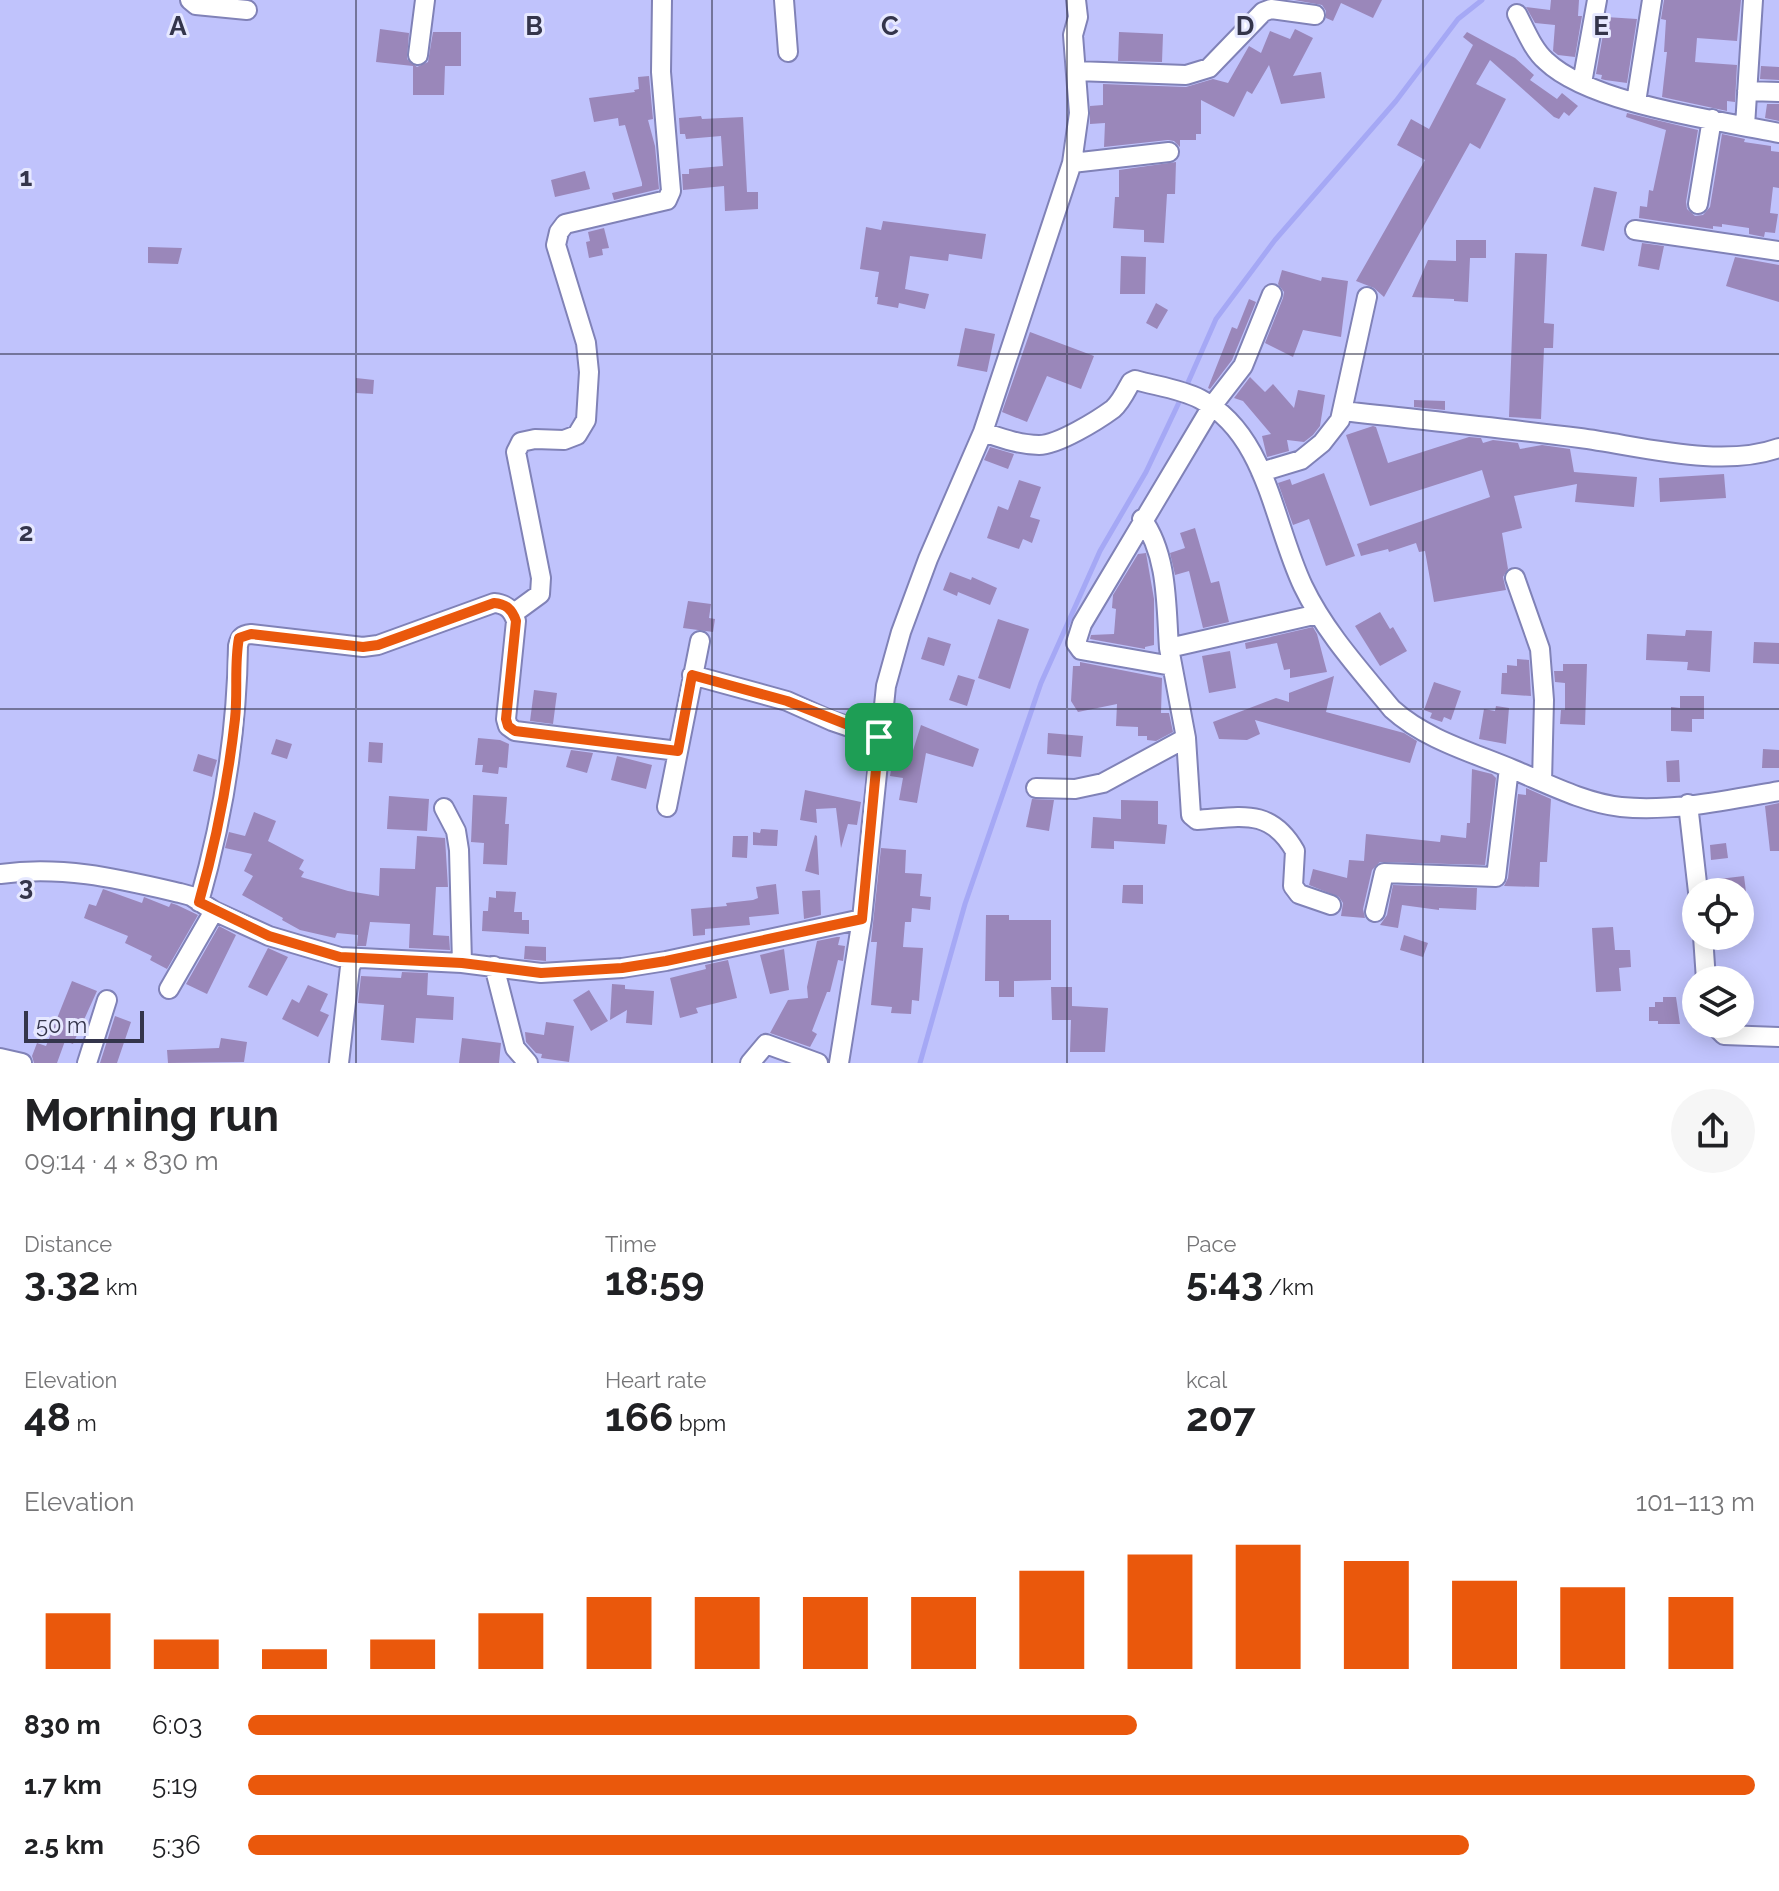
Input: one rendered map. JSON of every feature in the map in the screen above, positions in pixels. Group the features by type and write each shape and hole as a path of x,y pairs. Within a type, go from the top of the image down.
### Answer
{"street":[{"path":"190,0 196,5 247,10"},
{"path":"418,55 425,0"},
{"path":"514,613 540,594 541,578 516,452 521,442 564,440 577,435 586,420 589,372 586,343 556,245 559,232 565,224 667,200 671,191 661,72 662,0"},
{"path":"784,0 788,52"},
{"path":"1582,83 1597,0"},
{"path":"1636,102 1652,0"},
{"path":"1745,126 1753,0"},
{"path":"1076,71 1186,75 1209,68 1267,10 1315,15"},
{"path":"1517,14 1545,61 1582,83 1636,102 1779,133"},
{"path":"839,1063 862,919 886,686 901,632 928,559 983,432 1072,163 1079,113 1076,17"},
{"path":"1747,91 1779,92"},
{"path":"1698,204 1712,119"},
{"path":"1072,163 1169,152"},
{"path":"1635,230 1779,251"},
{"path":"1272,294 1243,366 1204,402 1147,513 1082,624 1076,643 1081,650 1174,652 1318,614"},
{"path":"1261,472 1301,460 1335,428 1343,411 1367,297"},
{"path":"983,432 1035,445 1051,444 1115,408 1131,382 1138,381 1204,402 1228,417 1241,433 1261,472 1302,584 1318,614 1398,715 1450,745 1610,805 1637,808 1688,804 1779,791"},
{"path":"1343,411 1689,454 1745,456 1779,448"},
{"path":"1147,513 1159,556 1174,652 1186,738 1191,815 1197,820 1250,816 1277,829 1295,851 1295,889 1299,894 1331,905"},
{"path":"1515,578 1540,649 1544,700 1542,782"},
{"path":"169,989 207,907 231,756 239,638 251,634 363,647 378,645 494,603 502,604 514,613 516,621 506,719 508,726 515,731 678,751"},
{"path":"667,807 700,641"},
{"path":"692,675 787,701 879,737"},
{"path":"1036,788 1075,789 1103,783 1186,738"},
{"path":"1375,912 1384,873 1496,877 1509,768"},
{"path":"1688,804 1696,878"},
{"path":"444,808 456,831 459,850 462,963"},
{"path":"0,874 33,870 87,873 191,896 207,907 269,936 340,957 462,963 541,973 622,968 666,961 862,919"},
{"path":"339,1063 350,967 354,959"},
{"path":"494,966 515,1048 528,1063"},
{"path":"87,1063 107,1000"},
{"path":"1754,1036 1779,1037"},
{"path":"750,1063 766,1044 818,1063"},
{"path":"0,1058 22,1063"}],"building":[{"path":"1294,0 1382,0 1373,18 1341,3 1333,21 1326,18 1322,5"},
{"path":"1551,0 1579,0 1578,16 1582,16 1575,57 1558,55 1553,51 1555,25 1535,23 1526,7 1550,10"},
{"path":"1664,0 1741,0 1737,41 1697,38 1695,62 1737,65 1735,102 1727,101 1727,111 1662,97 1667,52 1664,52 1666,20 1661,19"},
{"path":"1606,17 1637,19 1627,83 1601,79 1602,75 1596,74"},
{"path":"380,29 409,33 407,59 417,67 428,62 433,32 461,32 461,66 445,66 444,95 413,95 413,66 376,62"},
{"path":"1295,29 1313,38 1293,76 1321,72 1325,98 1281,104 1269,65 1252,94 1247,91 1234,117 1201,100 1201,134 1196,134 1196,140 1180,140 1180,147 1168,140 1104,147 1105,123 1090,124 1090,106 1103,105 1103,84 1186,87 1213,79 1228,83 1249,46 1261,53 1270,31 1290,39"},
{"path":"1119,32 1163,34 1162,62 1118,61"},
{"path":"1467,32 1515,58 1534,75 1530,80 1557,99 1562,93 1578,106 1569,116 1564,112 1559,119 1554,117 1490,60 1476,84 1506,99 1480,149 1470,143 1384,297 1374,288 1356,281 1425,160 1397,145 1411,119 1429,129 1473,45 1463,37"},
{"path":"1761,66 1779,67 1779,80 1760,79"},
{"path":"649,76 653,119 648,120 655,146 659,189 614,200 612,193 642,186 642,183 625,125 619,126 618,118 594,122 589,98 635,92 639,89 638,77"},
{"path":"1767,104 1779,104 1779,121 1765,118"},
{"path":"1627,113 1698,130 1686,202 1687,209 1695,216 1703,215 1710,207 1722,134 1745,139 1744,142 1771,146 1771,151 1779,152 1779,188 1773,187 1770,213 1778,214 1775,233 1765,232 1764,237 1749,234 1749,228 1722,224 1722,227 1713,226 1713,229 1639,218 1640,206 1647,207 1649,190 1653,191 1666,130 1626,117"},
{"path":"701,116 702,119 743,117 747,192 758,192 758,209 725,211 724,186 683,190 682,174 689,174 689,169 723,166 721,136 686,139 685,134 680,134 679,118"},
{"path":"1176,162 1175,194 1167,194 1164,243 1144,242 1144,230 1113,228 1115,197 1119,197 1119,170"},
{"path":"585,171 590,189 555,197 551,180"},
{"path":"1594,187 1617,192 1604,251 1581,246"},
{"path":"883,221 986,234 982,259 949,254 948,261 910,256 905,289 929,294 925,309 899,303 898,308 877,304 878,297 875,297 879,272 860,269 866,227 881,230"},
{"path":"604,228 609,248 602,249 603,255 589,258 588,232"},
{"path":"1456,240 1486,240 1486,258 1470,258 1468,302 1412,297 1428,260 1456,261"},
{"path":"1642,243 1664,246 1659,270 1638,266"},
{"path":"148,247 182,248 178,264 148,263"},
{"path":"1515,253 1547,254 1544,323 1554,324 1553,348 1544,348 1541,419 1509,417"},
{"path":"1121,256 1146,257 1145,294 1120,294"},
{"path":"1735,257 1779,265 1779,302 1726,286"},
{"path":"1282,270 1321,281 1322,277 1348,281 1341,337 1303,330 1293,357 1265,343 1283,298 1284,292 1278,284"},
{"path":"1249,299 1256,302 1232,360 1210,389 1232,327 1237,329"},
{"path":"1156,303 1168,310 1157,329 1146,323"},
{"path":"965,328 995,334 987,372 957,366"},
{"path":"1030,332 1094,356 1081,389 1047,376 1027,422 1002,412"},
{"path":"1250,377 1265,392 1273,384 1294,408 1298,390 1325,395 1320,426 1313,435 1304,442 1287,440 1289,451 1267,457 1262,436 1271,434 1243,401 1234,398"},
{"path":"356,378 374,380 373,394 356,393"},
{"path":"1414,400 1445,401 1445,410 1414,407"},
{"path":"1376,427 1388,463 1469,437 1481,438 1483,443 1493,440 1518,443 1520,449 1542,445 1570,449 1574,472 1637,477 1634,507 1575,502 1577,484 1514,496 1522,528 1502,533 1508,569 1503,577 1506,590 1434,602 1425,551 1419,552 1416,543 1389,552 1388,549 1361,556 1357,544 1490,497 1482,470 1370,506 1346,435"},
{"path":"990,447 1014,454 1008,469 984,460"},
{"path":"1324,473 1355,556 1326,566 1309,519 1293,525 1278,483 1290,479 1292,485"},
{"path":"1724,474 1726,498 1660,502 1659,478"},
{"path":"1019,480 1041,487 1030,517 1040,520 1032,543 1023,539 1019,549 987,538 998,506 1008,510"},
{"path":"1195,528 1211,583 1219,581 1229,622 1203,628 1189,571 1175,575 1170,553 1185,548 1180,533"},
{"path":"1146,553 1154,599 1154,645 1145,649 1090,639 1091,635 1114,634 1116,609 1112,608 1113,595 1138,554"},
{"path":"950,572 997,588 990,605 958,592 957,596 943,590"},
{"path":"688,601 711,604 709,618 715,619 713,632 683,628"},
{"path":"1380,612 1407,651 1380,666 1355,626"},
{"path":"998,619 1029,629 1010,689 978,678"},
{"path":"1313,627 1327,672 1290,678 1290,669 1284,670 1277,643 1246,649 1245,643"},
{"path":"1686,630 1712,631 1710,672 1687,670 1688,662 1646,660 1647,634 1685,636"},
{"path":"928,637 951,644 944,666 921,659"},
{"path":"1754,642 1779,643 1779,664 1753,663"},
{"path":"1230,651 1236,688 1209,693 1202,656"},
{"path":"1517,659 1529,660 1531,696 1501,694 1502,673 1507,673 1507,665 1517,666"},
{"path":"1080,662 1162,678 1161,713 1169,713 1173,732 1156,741 1147,740 1147,736 1138,736 1138,727 1116,726 1117,704 1078,712 1071,701 1073,666 1080,666"},
{"path":"1563,664 1587,664 1585,725 1560,724 1561,710 1565,710 1565,683 1555,682 1554,671 1563,671"},
{"path":"958,675 975,680 967,706 949,700"},
{"path":"1334,676 1326,712 1404,733 1417,741 1410,763 1255,720 1260,734 1247,740 1219,739 1213,722 1276,698 1289,702 1289,693"},
{"path":"1434,682 1461,691 1451,720 1444,717 1442,722 1430,718 1432,713 1424,710"},
{"path":"534,690 557,693 553,724 530,721"},
{"path":"1680,696 1704,696 1704,719 1692,719 1692,732 1671,731 1671,707 1680,708"},
{"path":"1496,706 1509,708 1506,744 1479,739 1484,709 1495,711"},
{"path":"921,725 979,749 973,767 926,753 917,803 899,800 903,778 890,776 893,758 910,760"},
{"path":"1048,733 1083,736 1081,757 1047,754"},
{"path":"478,738 509,744 507,768 499,767 498,774 482,772 483,765 475,765"},
{"path":"276,739 292,744 287,759 271,754"},
{"path":"369,742 383,743 382,763 368,762"},
{"path":"1763,749 1779,750 1779,768 1762,768"},
{"path":"571,750 593,753 587,773 566,767"},
{"path":"198,754 217,760 212,777 193,771"},
{"path":"617,756 652,765 646,789 611,780"},
{"path":"1679,760 1680,782 1667,782 1666,761"},
{"path":"1472,769 1496,778 1485,865 1380,862 1372,870 1363,909 1365,918 1341,916 1343,903 1339,897 1309,885 1313,869 1347,878 1349,860 1364,861 1366,834 1440,842 1441,835 1466,838 1467,823 1470,823"},
{"path":"1526,788 1551,799 1547,862 1540,862 1539,887 1504,886 1508,878 1518,794 1526,795"},
{"path":"805,790 861,802 857,825 848,824 841,848 836,808 816,809 817,823 800,820"},
{"path":"473,795 507,797 507,865 483,864 484,843 471,842"},
{"path":"389,796 429,799 427,831 387,829"},
{"path":"1032,799 1054,800 1049,831 1026,827"},
{"path":"1121,800 1158,801 1158,824 1167,825 1165,844 1114,841 1114,849 1091,848 1093,817 1121,819"},
{"path":"1779,803 1779,851 1770,851 1765,806"},
{"path":"254,812 276,821 268,841 304,860 299,869 304,872 301,877 348,891 379,896 380,868 415,869 417,836 445,838 448,887 436,887 433,935 449,936 450,950 409,948 410,924 370,922 366,946 357,946 358,935 337,933 335,938 300,930 242,895 253,876 244,871 252,854 225,848 229,832 245,836"},
{"path":"761,829 778,830 777,846 753,845 753,832 760,833"},
{"path":"733,836 748,836 747,858 732,857"},
{"path":"817,836 819,875 805,871"},
{"path":"1726,843 1728,858 1711,860 1710,845"},
{"path":"881,848 906,850 905,873 922,874 920,896 931,897 930,910 912,908 911,922 905,922 903,947 923,948 919,1001 912,1000 911,1014 891,1013 892,1007 871,1005 877,942 871,942"},
{"path":"776,884 779,914 749,917 750,925 705,929 705,935 693,936 691,909 753,900 758,898 756,887"},
{"path":"1123,885 1143,885 1143,904 1122,903"},
{"path":"1393,885 1477,888 1476,910 1439,910 1402,905 1398,928 1380,925 1387,915"},
{"path":"103,889 142,903 144,897 169,907 171,903 198,915 167,969 150,960 152,956 125,943 128,936 84,918 89,904 96,906"},
{"path":"820,890 821,915 804,919 802,891"},
{"path":"496,891 516,892 514,912 522,912 522,920 529,920 529,934 482,931 483,911 488,911 489,897 496,898"},
{"path":"986,915 1009,915 1009,920 1051,920 1051,980 1014,981 1014,997 999,997 999,981 985,981"},
{"path":"219,926 236,935 207,994 186,984"},
{"path":"1613,927 1615,950 1630,950 1631,967 1619,968 1621,991 1596,992 1592,928"},
{"path":"1404,935 1428,943 1423,957 1400,950"},
{"path":"840,937 838,945 845,946 843,961 838,960 830,992 827,992 812,1031 817,1034 810,1047 770,1033 788,1000 808,998 807,987 817,941"},
{"path":"525,946 546,947 546,961 524,959"},
{"path":"268,948 288,957 267,996 248,987"},
{"path":"784,949 789,990 770,994 760,955"},
{"path":"728,960 737,998 696,1008 698,1013 680,1018 670,978"},
{"path":"402,972 428,973 427,995 454,997 453,1020 416,1018 414,1043 381,1040 384,1005 358,1003 361,976 401,978"},
{"path":"72,981 97,991 73,1044 65,1041 57,1063 34,1063 32,1056 37,1043 46,1046"},
{"path":"612,984 625,985 625,989 654,991 652,1025 626,1023 627,1010 610,1020"},
{"path":"308,985 328,994 320,1011 329,1015 318,1037 282,1019 292,999 299,1003"},
{"path":"1051,987 1072,987 1072,1006 1108,1008 1105,1052 1070,1052 1071,1020 1052,1020"},
{"path":"589,990 608,1021 591,1031 573,1000"},
{"path":"1663,997 1676,997 1680,1024 1649,1021 1649,1007 1655,1007 1655,1002 1663,1002"},
{"path":"115,1016 131,1022 117,1063 100,1063"},
{"path":"546,1022 574,1026 569,1062 541,1058 542,1054 536,1053 526,1042 525,1032 544,1035"},
{"path":"221,1038 247,1042 244,1062 168,1063 167,1050 219,1048"},
{"path":"462,1038 501,1043 499,1063 459,1063"}],"waterway":[{"path":"1186,387 1216,319 1275,240 1396,101 1458,19 1482,0"},
{"path":"920,1063 965,904 1041,683 1100,551 1146,472 1182,396"}],"route":[{"path":"494,603 502,604 514,613 516,621 506,719 508,726 515,731 678,751 692,675 787,701 879,737 862,919 666,961 622,968 541,973 462,963 340,957 269,936 199,902 213,856 231,756 238,646 239,638 244,635 363,647 393,642 494,603"}]}
